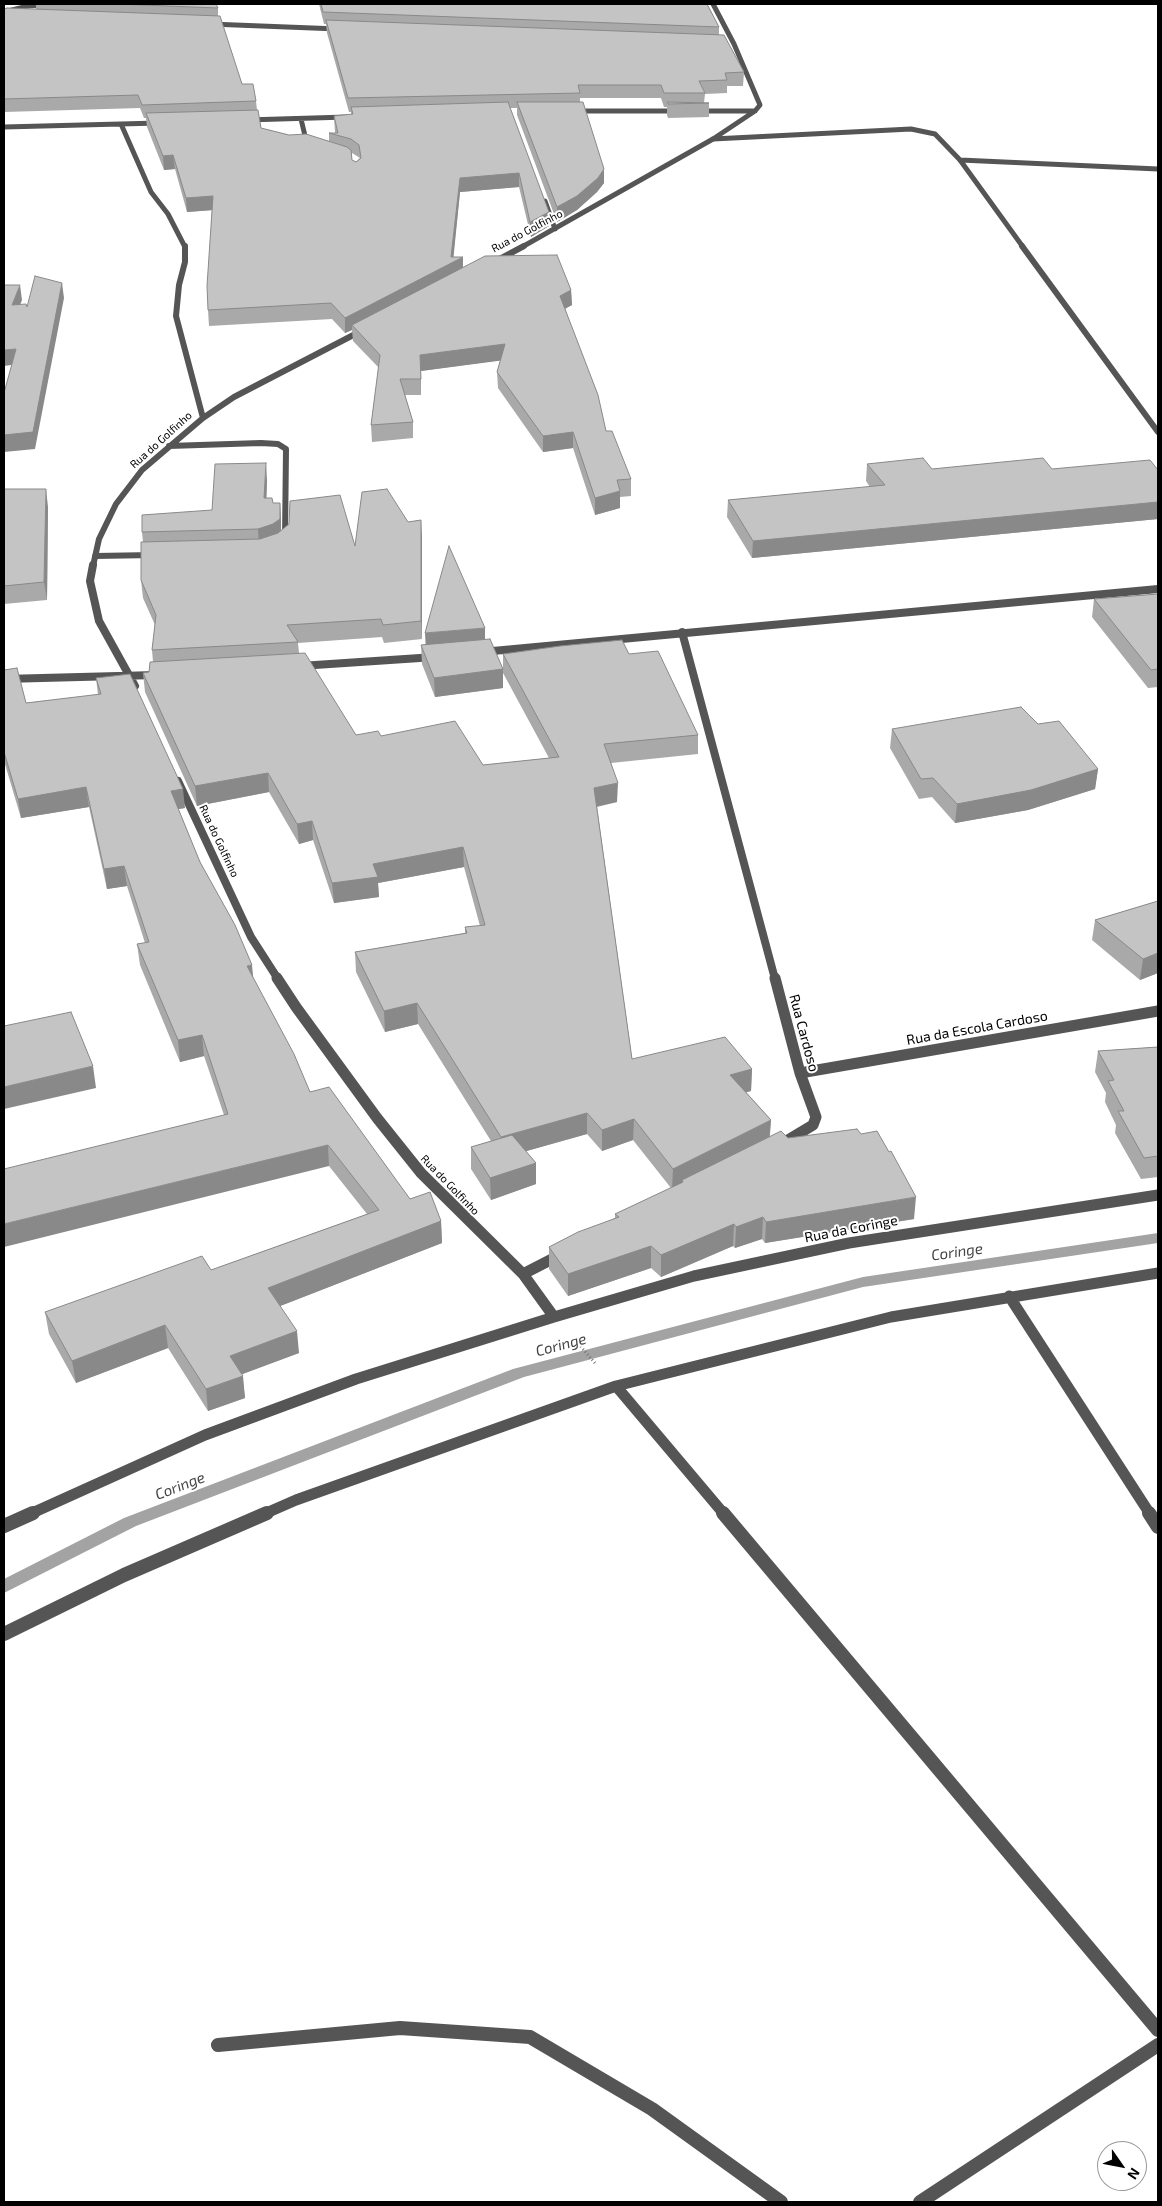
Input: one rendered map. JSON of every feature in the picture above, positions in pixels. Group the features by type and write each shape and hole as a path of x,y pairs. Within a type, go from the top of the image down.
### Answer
{"street":[{"path":"4,12 28,6 57,4"},
{"path":"569,111 755,111 760,105 734,44 714,5 705,6"},
{"path":"4,16 13,17"},
{"path":"205,24 345,29"},
{"path":"724,44 734,44"},
{"name":"Rua do Golfinho","path":"486,266 713,139 755,111"},
{"path":"241,120 358,117"},
{"path":"300,119 306,140 311,146 317,148"},
{"path":"4,127 161,123"},
{"path":"121,124 151,192 176,226 185,244 185,262 179,284 176,316 203,418"},
{"path":"713,139 912,129 935,134 960,160 1158,432"},
{"path":"960,160 1158,169"},
{"path":"542,193 555,229"},
{"name":"Rua do Golfinho","path":"139,694 131,676 99,622 90,581 99,539 116,504 142,470 203,418 234,398 373,325"},
{"path":"169,446 261,443 278,444 286,450 286,539 277,546"},
{"path":"96,556 163,555"},
{"path":"478,652 1158,589"},
{"name":"Rua Cardoso","path":"682,632 800,1073 816,1118 813,1125 777,1146"},
{"path":"290,667 448,655"},
{"path":"4,679 161,674"},
{"name":"Rua do Golfinho","path":"175,773 251,937 296,1007 377,1118 421,1173 523,1274 554,1317"},
{"name":"Rua da Escola Cardoso","path":"800,1073 1158,1011"},
{"name":"Rua da Coringe","path":"4,1526 214,1432 356,1378 694,1276 849,1244 1158,1195"},
{"path":"523,1274 567,1252"},
{"path":"4,1634 124,1575 296,1500 616,1386 890,1316 1158,1273"},
{"path":"1009,1296 1158,1527"},
{"path":"616,1386 1158,2030"},
{"path":"218,2045 400,2028 530,2037 652,2109 781,2202"},
{"path":"920,2202 1158,2045"}],"path":[{"path":"554,1317 616,1386"}],"building":[{"path":"117,4 216,4 218,8"},
{"path":"321,4 707,4 719,27 323,12"},
{"path":"4,9 220,16 242,84 253,84 256,101 142,105 138,95 4,99"},
{"path":"326,20 724,35 744,72 725,73 727,80 699,81 705,93 664,93 661,85 578,85 580,93 348,98"},
{"path":"508,102 549,212 530,222 519,173 460,178 451,257 463,257 345,318 331,303 208,310 207,286 213,196 186,198 173,155 163,156 146,113 258,110 261,128 289,135 306,134 347,147 351,150 352,160 356,162 361,158 359,145 351,139 329,133 338,133 334,116 353,114 351,107"},
{"path":"517,102 583,102 604,169 598,178 577,196 557,207"},
{"path":"668,102 709,103 668,104"},
{"path":"557,255 571,290 560,296 598,395 606,431 612,431 631,479 617,480 620,491 595,498 573,432 543,436 497,372 505,344 420,355 421,379 400,379 413,422 371,425 380,355 352,325 485,256"},
{"path":"35,276 62,283 33,432 4,435 4,393 16,349 4,350 4,285 20,285 12,305 26,304 27,307"},
{"path":"923,458 932,469 1043,458 1052,469 1150,460 1158,470 1158,502 753,541 728,500 885,485 867,464"},
{"path":"266,463 264,498 272,498 273,503 280,503 280,519 273,524 258,529 142,532 142,515 212,510 215,464"},
{"path":"4,489 46,489 44,582 4,586"},
{"path":"387,489 408,522 421,520 421,621 383,625 381,619 287,625 298,642 152,650 156,615 141,580 141,542 260,539 278,533 289,524 290,501 340,495 355,546 362,492"},
{"path":"449,546 485,628 425,633"},
{"path":"1158,594 1158,669 1151,670 1094,599"},
{"path":"490,639 503,669 434,678 421,645"},
{"path":"622,640 629,654 658,651 698,735 604,744 618,783 594,788 632,1059 725,1037 752,1069 730,1075 771,1120 673,1169 634,1119 602,1130 587,1113 501,1137 417,1003 384,1011 355,952 467,933 465,927 485,925 463,847 373,864 378,877 332,883 312,821 297,824 268,773 195,786 143,673 149,672 150,662 305,653 356,735 378,731 381,736 455,721 483,765 559,757 503,654"},
{"path":"17,668 26,703 101,694 96,678 130,674 183,789 171,791 200,862 235,925 252,965 247,966 294,1054 310,1092 329,1087 410,1199 430,1192 441,1221 268,1288 297,1331 230,1356 243,1376 206,1389 165,1325 72,1361 45,1312 202,1256 211,1270 379,1210 328,1145 4,1224 4,1169 228,1114 202,1035 178,1040 137,944 149,942 124,866 104,869 86,787 18,799 4,752 4,670"},
{"path":"1021,707 1038,724 1059,721 1098,769 1031,790 957,804 933,778 921,779 892,729"},
{"path":"1158,901 1158,953 1143,959 1095,920"},
{"path":"71,1012 93,1066 4,1087 4,1026"},
{"path":"1158,1047 1158,1156 1144,1158 1118,1111 1124,1111 1108,1081 1114,1080 1098,1051"},
{"path":"857,1129 861,1134 877,1131 889,1152 891,1151 916,1197 766,1222 763,1217 736,1227 734,1224 661,1255 651,1246 568,1274 549,1247 578,1232 619,1217 615,1214 683,1182 682,1180 781,1131 788,1138"},
{"path":"512,1135 536,1163 490,1178 471,1147"}],"waterway":[{"name":"Coringe","path":"4,1587 130,1522 519,1373 863,1282 1158,1238"}]}
